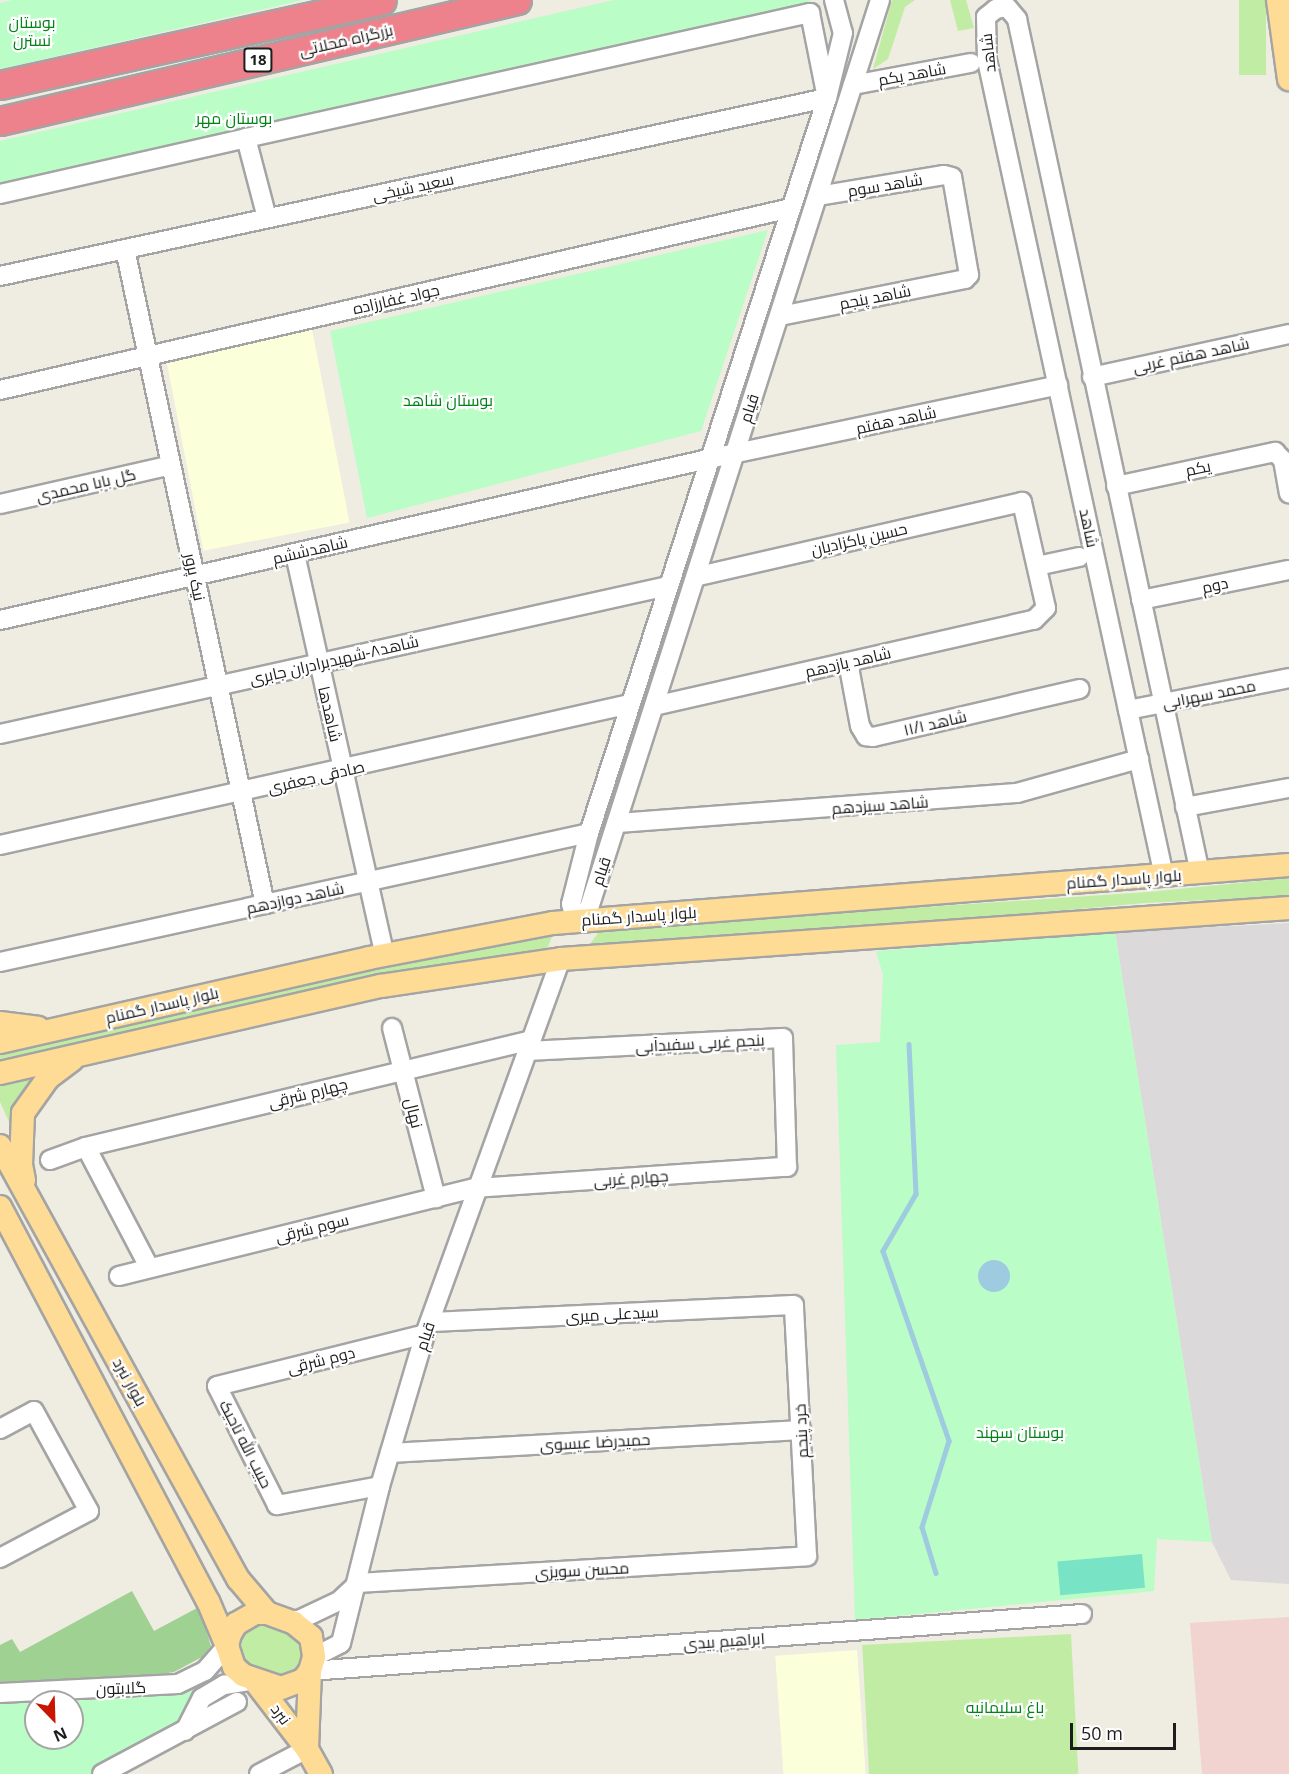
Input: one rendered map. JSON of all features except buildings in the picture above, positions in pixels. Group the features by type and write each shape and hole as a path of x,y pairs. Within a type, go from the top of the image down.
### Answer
{"highway":[{"name":"بزرگراه محلاتی","path":"0,85 382,0"},
{"name":"بزرگراه محلاتی","path":"0,121 336,42 427,9 517,0"},
{"path":"330,12 346,19 348,28 336,42"}],"main road":[{"path":"1278,0 1289,79"},
{"name":"بلوار پاسدار گمنام","path":"0,1042 369,958 576,921 1289,865"},
{"name":"بلوار پاسدار گمنام","path":"0,1073 381,986 561,959 1289,908"},
{"path":"0,1023 51,1030"},
{"path":"29,1199 21,1165 23,1113 48,1078 78,1055"},
{"name":"بلوار نبرد","path":"0,1146 239,1580 277,1616"},
{"name":"بلوار نبرد","path":"0,1207 208,1601 227,1646"},
{"path":"277,1616 311,1637 312,1664 303,1680 281,1688 254,1680 234,1667 227,1646 230,1634 245,1617 277,1616"},
{"name":"نبرد","path":"307,1749 312,1664"},
{"name":"نبرد","path":"254,1680 307,1749 321,1774"}],"street":[{"name":"قیام","path":"834,0 843,22 827,98 708,459 589,833 571,903 576,921 589,908 880,0"},
{"name":"شاهد","path":"1164,876 987,60 986,17 996,9 1007,7 1017,19 1200,873"},
{"path":"0,194 810,14 827,98"},
{"path":"836,61 848,61 856,77"},
{"name":"شاهد یکم","path":"856,77 971,63"},
{"name":"سعید شیخی","path":"0,276 827,98"},
{"path":"246,138 267,218"},
{"name":"شاهد سوم","path":"819,196 944,175 952,177 969,275"},
{"name":"جواد غفارزاده","path":"0,390 791,208"},
{"name":"نیک پرور","path":"125,249 265,904"},
{"name":"شاهد پنجم","path":"780,316 965,279 969,275"},
{"name":"شاهد هفتم غربی","path":"1092,377 1289,334"},
{"name":"شاهد هفتم","path":"708,459 1058,385"},
{"name":"یکم","path":"1116,486 1275,452 1280,454 1289,493"},
{"name":"شاهدششم","path":"0,620 708,459"},
{"name":"گل بابا محمدی","path":"0,504 171,465"},
{"name":"شاهدششم","path":"620,479 678,474 688,476 698,491"},
{"name":"حسین پاکزادیان","path":"695,577 1022,502 1037,566"},
{"name":"شاهدها","path":"295,554 382,944"},
{"path":"1037,566 1078,557"},
{"name":"شاهد یازدهم","path":"654,706 1041,616 1046,608 1037,566"},
{"name":"دوم","path":"1141,600 1289,570"},
{"name":"شاهد۸-شهیدبرادران جابری","path":"0,735 668,586"},
{"name":"شاهد ۱۱/۱","path":"848,662 860,726 866,736 873,737 1079,689"},
{"name":"محمد سهرابی","path":"1128,710 1289,678"},
{"name":"صادقی جعفری","path":"0,845 343,771 630,705"},
{"name":"شاهد سیزدهم","path":"616,824 1017,793 1139,759"},
{"path":"1185,807 1289,788"},
{"name":"شاهد دوازدهم","path":"0,962 589,833"},
{"name":"قیام","path":"312,1664 341,1643 358,1583 380,1486 428,1328 475,1188 561,959"},
{"name":"نهال","path":"392,1028 436,1198"},
{"name":"پنجم غربی سفیدآبی","path":"528,1046 783,1038 788,1167"},
{"name":"چهارم شرقی","path":"50,1161 87,1147 403,1070 528,1046"},
{"path":"87,1147 148,1267"},
{"name":"چهارم غربی","path":"475,1188 788,1167"},
{"name":"سوم شرقی","path":"119,1276 475,1188"},
{"name":"سیدعلی میری","path":"428,1328 794,1305"},
{"name":"خرد پنجم","path":"794,1305 807,1556"},
{"name":"دوم شرقی","path":"217,1386 428,1328"},
{"name":"حبیب الله تاجیک","path":"217,1386 277,1505 380,1486"},
{"path":"0,1429 34,1411 89,1511 0,1558"},
{"name":"حمیدرضا عیسوی","path":"390,1453 801,1430"},
{"name":"محسن سویزی","path":"358,1583 807,1556"},
{"path":"277,1616 299,1620 339,1601 358,1583"},
{"name":"ابراهیم بیدی","path":"312,1664 366,1667 1082,1614"},
{"name":"گلابتون","path":"0,1693 178,1684 205,1671 227,1646"},
{"path":"184,1731 202,1698 224,1685 254,1680"},
{"path":"102,1774 237,1702"},
{"path":"259,1774 307,1749"}],"shaded area":[{"path":"312,329 350,522 203,551 166,357"},
{"path":"1289,923 1289,1584 1231,1580 1212,1542 1115,932"},
{"path":"1289,1617 1289,1774 1202,1774 1190,1623"},
{"path":"857,1650 866,1774 783,1774 775,1656"}],"green space":[{"name":"بوستان نسترن","path":"12,0 303,0 0,69 0,3"},
{"name":"بوستان مهر","path":"614,0 810,0 821,19 0,203 0,141"},
{"path":"892,0 915,0 905,7 888,59 873,69"},
{"path":"950,0 966,0 974,28 958,31"},
{"path":"1239,0 1266,0 1266,75 1239,75"},
{"name":"بوستان شاهد","path":"768,230 701,431 367,518 330,331"},
{"path":"1289,878 1289,896 1145,903 800,934 590,944 601,929 1148,892"},
{"path":"555,930 546,951 0,1059 0,1050 58,1034"},
{"name":"بوستان سهند","path":"1115,932 1212,1542 1157,1539 1154,1591 855,1620 836,1045 880,1042 883,975 876,951"},
{"path":"42,1073 15,1135 0,1102 0,1083"},
{"path":"1142,1554 1145,1588 1060,1595 1057,1561"},
{"path":"132,1591 154,1631 199,1607 211,1646 202,1657 174,1672 148,1676 0,1682 0,1645 12,1639 20,1652"},
{"path":"263,1623 287,1630 301,1647 300,1666 291,1673 279,1676 253,1668 244,1659 240,1639 245,1631"},
{"name":"باغ سلیمانیه","path":"1071,1634 1078,1774 869,1774 862,1645"},
{"path":"199,1688 183,1714 181,1726 91,1774 0,1774 0,1704 24,1703 24,1750 84,1750 84,1700 131,1698"}],"water":[{"path":"994,1260 1005,1265 1010,1276 1005,1287 994,1292 983,1287 978,1276 983,1265"}],"waterway":[{"path":"909,1044 916,1194 883,1251 949,1441 922,1527 936,1573"}]}
